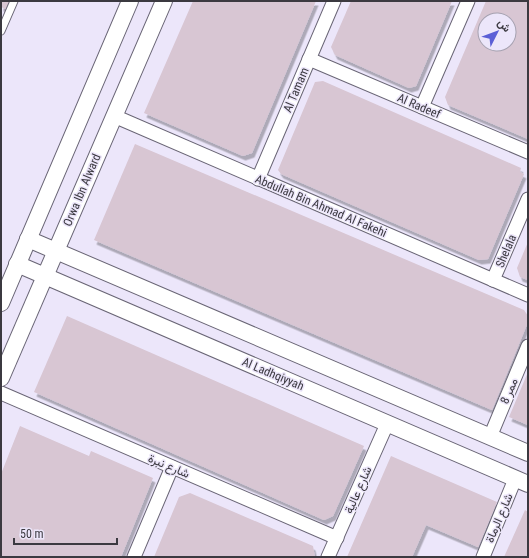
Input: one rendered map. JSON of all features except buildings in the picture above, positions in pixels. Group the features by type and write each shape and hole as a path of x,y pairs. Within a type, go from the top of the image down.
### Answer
{"street":[{"path":"1,302 130,1"},
{"name":"Orwa Ibn Alward","path":"1,378 164,1"},
{"name":"Al Tamam","path":"258,179 334,1"},
{"path":"422,107 468,1"},
{"name":"Al Radeef","path":"309,59 528,152"},
{"name":"Abdullah Bin Ahmad Al Fakehi","path":"114,116 528,295"},
{"name":"Shelala","path":"493,280 528,199"},
{"path":"28,239 528,453"},
{"name":"Al Ladhqiyyah","path":"18,264 522,482"},
{"name":"ممر 8","path":"490,437 528,346"},
{"name":"شارع نبرة","path":"1,393 337,538"},
{"name":"شارع عالية","path":"328,557 387,424"},
{"path":"134,557 172,467"},
{"name":"شارع الرماة","path":"483,557 522,482"}],"lane":[{"path":"1,31 14,1"}]}
